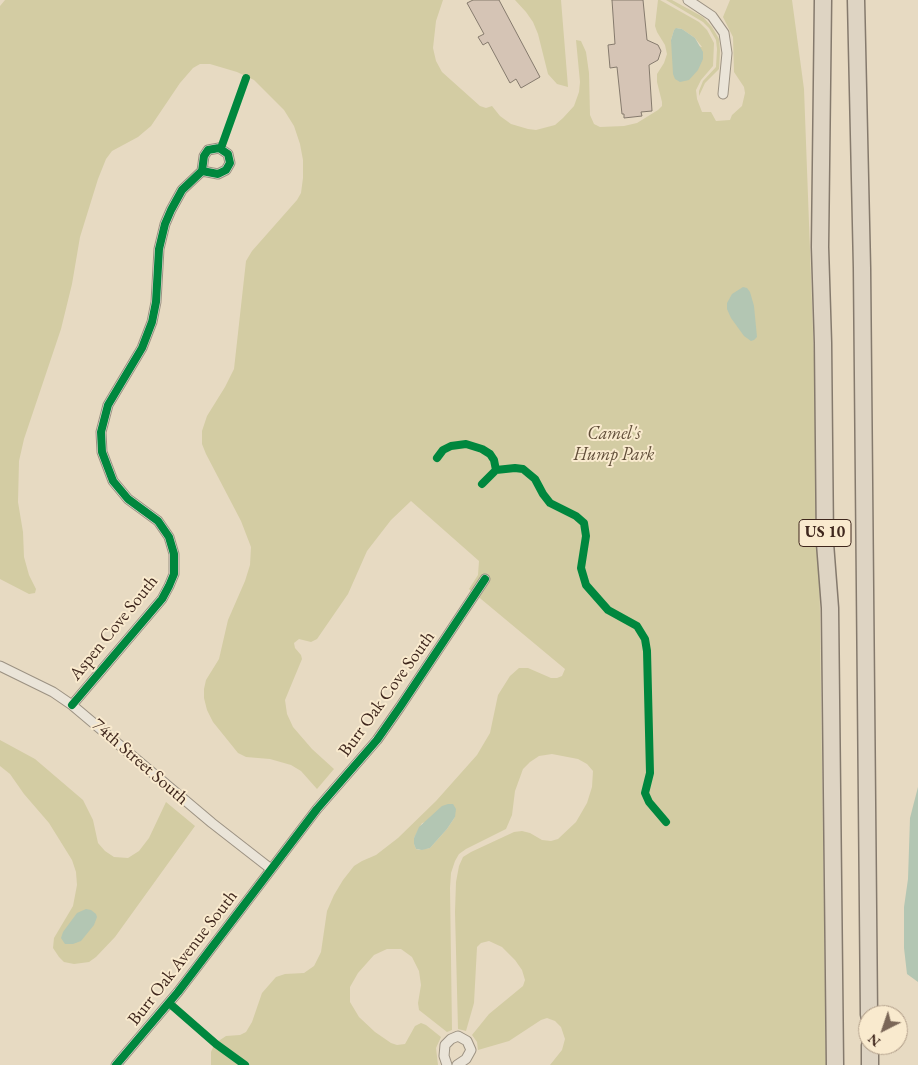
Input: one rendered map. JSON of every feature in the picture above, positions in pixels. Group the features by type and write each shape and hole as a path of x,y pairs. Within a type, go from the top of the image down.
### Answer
{"highway":[{"name":"US 10","path":"823,0 820,247 824,343 825,543 830,608 836,1065"},
{"name":"US 10","path":"856,0 862,258 869,1005"}],"street":[{"path":"688,0 712,16 724,32 728,53 724,94"},
{"name":"Aspen Cove South","path":"72,705 162,599 174,574 175,557 169,537 156,519 128,499 113,481 102,452 101,432 108,405 144,345 152,322 156,302 159,249 168,217 182,190 202,171"},
{"name":"Burr Oak Cove South","path":"272,869 317,809 370,749 387,726 485,579"},
{"name":"74th Street South","path":"0,666 53,692 72,705 212,823 272,869"},
{"name":"Burr Oak Avenue South","path":"116,1065 182,987 272,869"},
{"path":"447,1065 444,1056 445,1045 451,1038 458,1036 468,1041 470,1050 464,1060 457,1065"}],"green space":[{"name":"Camel's Hump Park","path":"5,0 443,0 436,21 433,48 436,61 442,72 480,106 486,108 492,106 500,116 511,124 536,130 555,125 574,106 580,82 576,40 581,41 586,52 589,73 590,115 594,124 600,127 624,126 637,123 662,106 657,74 667,54 665,45 655,26 658,0 699,22 707,30 714,43 713,66 701,80 696,90 697,99 702,112 711,112 716,121 730,120 732,115 742,106 745,93 744,87 734,72 733,37 723,17 730,0 792,0 804,89 818,465 826,1065 550,1065 562,1050 565,1039 561,1027 555,1021 547,1018 509,1041 478,1050 477,1042 472,1035 489,1014 523,986 525,980 522,970 515,960 502,947 489,941 481,943 477,947 474,1003 466,1031 458,1029 455,912 456,882 459,866 463,857 471,852 514,832 522,831 542,840 551,841 558,839 576,822 587,803 592,787 593,771 587,764 578,759 552,754 539,756 523,769 515,791 512,815 506,829 466,849 459,854 455,861 451,873 450,888 452,1030 447,1032 419,1010 418,1003 421,985 419,971 412,957 401,949 387,949 374,955 358,973 350,987 350,1002 359,1017 375,1032 391,1043 397,1045 405,1044 415,1026 421,1023 441,1037 436,1048 438,1065 249,1065 217,1042 226,1036 240,1035 246,1032 252,1022 262,993 276,977 285,974 304,973 314,966 321,952 327,911 343,880 354,866 376,855 398,838 436,801 477,755 490,733 498,695 510,676 519,668 528,668 551,678 557,678 562,676 565,669 469,589 478,575 479,561 411,501 391,520 367,551 348,594 317,639 311,642 299,639 294,643 302,659 285,700 287,714 293,727 312,749 334,769 317,789 301,771 291,765 270,759 246,757 238,753 213,722 207,710 204,689 206,680 219,659 228,620 245,581 250,565 251,547 241,521 206,454 202,444 202,431 207,416 234,369 246,261 252,251 301,193 303,160 294,126 284,110 254,80 237,72 210,64 200,64 193,68 180,83 151,126 138,137 112,151 106,159 80,237 72,284 61,329 24,439 19,461 18,502 23,532 24,557 29,575 36,589 35,593 29,594 0,579 0,6","holes":["677,28 682,29 695,38 702,47 671,40 674,30","455,817 430,848 416,849 414,838 422,823"]},
{"path":"515,0 561,0 568,87 557,84 548,74 533,22"},
{"path":"666,0 672,0 703,17 719,39 719,69 705,83 699,96 703,81 716,67 716,40 703,22"},
{"path":"0,740 35,759 83,800 93,820 98,843 114,857 128,858 139,851 149,838 166,802 195,826 115,937 89,962 74,964 64,962 53,948 54,938 73,906 77,885 76,872 72,860 49,823 24,794 10,774 0,766"},
{"path":"214,1045 240,1065 211,1065 211,1052"}],"shaded area":[{"path":"676,28 682,29 695,38 703,52 703,59 698,70 689,80 680,82 675,79 673,74 671,40"},
{"path":"743,287 747,288 750,292 754,306 757,337 751,341 744,336 727,309 727,303 732,294"},
{"path":"918,787 918,982 907,974 904,948 904,907 908,879 910,818"},
{"path":"453,804 456,809 455,817 447,829 430,848 416,849 414,838 419,827 442,806"},
{"path":"86,909 96,914 97,917 94,925 81,941 65,944 61,938 63,932 77,913"}],"building":[{"path":"473,0 499,0 540,77 521,88 516,79 510,83 488,42 483,45 478,37 484,34 467,3"},
{"path":"612,0 643,0 647,40 658,45 661,51 658,60 649,65 652,111 641,112 642,116 624,118 617,67 610,68 608,45 615,44"}],"cycle path":[{"path":"221,148 246,78"},
{"path":"72,705 162,599 174,574 174,554 169,537 158,521 128,499 113,481 102,452 101,432 108,405 142,348 152,322 156,302 159,249 165,224 171,210 182,190 202,171 218,174 226,170 230,163 228,154 219,148 208,150 204,156 202,171"},
{"path":"437,458 443,450 451,446 466,444 482,449 490,454 494,460 496,470"},
{"path":"482,484 496,470 523,469 535,479 550,503 576,516 584,523 586,536 581,568 586,585 608,610 637,626 645,639 647,651 650,773 645,793 649,802 666,822"},
{"path":"116,1065 178,992 317,809 377,740 485,579"},
{"path":"169,1003 216,1044 245,1065"}]}
